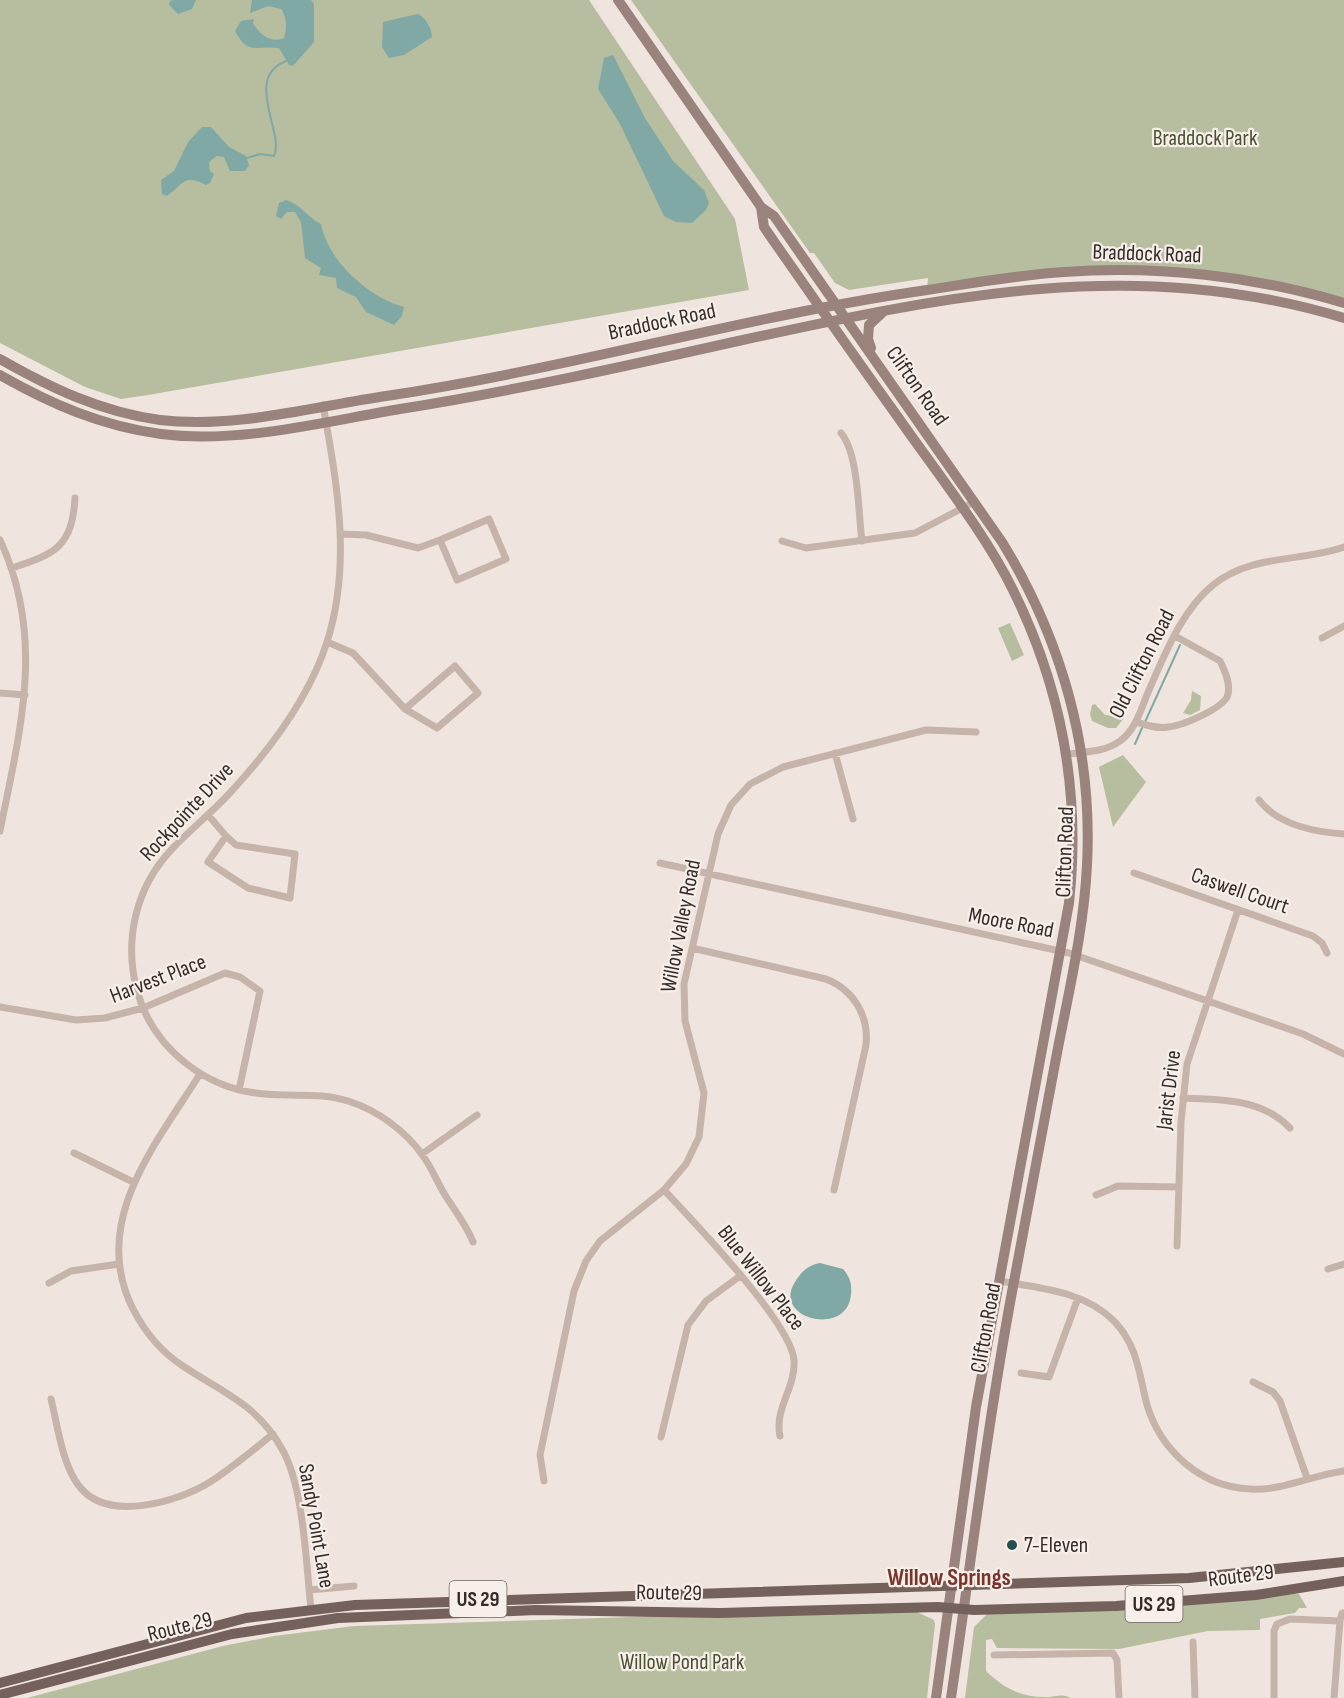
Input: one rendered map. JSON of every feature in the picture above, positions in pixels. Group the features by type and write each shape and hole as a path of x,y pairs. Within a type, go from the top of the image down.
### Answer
{"main road":[{"name":"Clifton Road","path":"618,0 761,207 774,216 975,502 1018,568 1044,621 1067,687 1082,752 1087,792 1087,867 1075,955 1014,1283 979,1490 951,1698"},
{"name":"Clifton Road","path":"761,207 764,227 962,510 1013,589 1054,691 1067,754 1073,849 1061,951 976,1407 936,1698"},
{"name":"Braddock Road","path":"0,359 72,397 112,410 163,420 222,420 480,380 819,307 1017,276 1105,270 1168,272 1238,279 1344,303"},
{"name":"Braddock Road","path":"0,375 77,414 106,423 163,434 216,436 326,421 529,386 829,321 1045,288 1141,284 1240,294 1307,307 1344,318"},
{"path":"877,363 868,339 868,329 875,317 885,311"},
{"name":"Route 29","path":"0,1683 201,1628 246,1618 311,1609 403,1602 1188,1578 1344,1562"},
{"name":"Route 29","path":"0,1695 232,1634 338,1618 536,1610 720,1613 949,1607 1116,1606 1205,1600 1344,1581"}],"street":[{"name":"Rockpointe Drive","path":"323,405 341,534 340,582 327,642 313,676 292,711 249,771 169,852 151,877 139,904 131,948 136,984 144,1008 167,1045 200,1074 239,1090 269,1095 321,1095 350,1102 390,1123 422,1154 447,1198 464,1220 473,1242"},
{"path":"841,433 848,440 852,455 862,541"},
{"path":"12,568 46,556 62,544 73,525 75,498"},
{"path":"782,541 806,548 915,533 975,502"},
{"path":"341,534 366,535 418,548 489,519 506,559 457,580 440,540"},
{"path":"0,540 12,568 26,634 25,695 0,831"},
{"name":"Old Clifton Road","path":"1067,754 1104,749 1121,741 1136,722 1182,622 1210,587 1236,570 1274,560 1344,548"},
{"path":"1322,639 1344,626"},
{"path":"1136,722 1156,728 1182,724 1220,705 1226,699 1229,690 1220,661 1175,636"},
{"path":"327,642 353,653 405,709 437,728 478,693 454,666 405,709"},
{"path":"0,693 25,695"},
{"name":"Willow Valley Road","path":"544,1481 540,1455 574,1291 582,1270 593,1251 607,1234 664,1190 687,1164 702,1128 703,1084 684,1010 684,984 722,821 744,789 775,770 926,729 976,732"},
{"path":"835,753 853,819"},
{"path":"1259,800 1268,811 1280,818 1320,831 1344,834"},
{"path":"208,815 236,845 296,854 290,898 248,888 208,862 226,836"},
{"name":"Moore Road","path":"660,863 1061,951 1303,1034 1344,1054"},
{"name":"Caswell Court","path":"1134,873 1313,936 1322,943 1327,953"},
{"name":"Jarist Drive","path":"1177,1246 1183,1098 1187,1064 1238,910"},
{"path":"692,948 826,979 845,990 858,1006 866,1025 866,1045 834,1190"},
{"name":"Harvest Place","path":"0,1007 76,1020 105,1018 144,1008 225,973 240,976 260,991 239,1090"},
{"name":"Sandy Point Lane","path":"200,1074 133,1182 120,1222 119,1264 128,1299 139,1320 155,1342 184,1367 243,1402 261,1418 284,1453 294,1479 311,1609"},
{"path":"1183,1098 1227,1101 1259,1107 1278,1116 1290,1128"},
{"path":"422,1154 477,1115"},
{"path":"74,1152 133,1182"},
{"path":"1096,1195 1118,1186 1179,1187"},
{"name":"Blue Willow Place","path":"664,1190 740,1276 786,1336 793,1355 794,1371 780,1410 780,1436"},
{"path":"50,1283 72,1270 119,1264"},
{"path":"1328,1269 1344,1264"},
{"path":"661,1437 688,1325 706,1301 740,1276"},
{"path":"1000,1281 1078,1298 1098,1308 1114,1321 1132,1346 1139,1363 1153,1421 1163,1441 1188,1467 1218,1483 1249,1489 1279,1488 1307,1478 1344,1471"},
{"path":"1021,1373 1049,1377 1078,1298"},
{"path":"1253,1382 1273,1392 1280,1401 1307,1478"},
{"path":"51,1399 76,1481 93,1499 114,1507 138,1506 199,1488 273,1434"},
{"path":"309,1590 354,1586"},
{"path":"1334,1698 1340,1621 1343,1613"},
{"path":"1274,1698 1274,1630 1277,1624 1290,1619 1340,1621"},
{"path":"1192,1642 1195,1698"},
{"path":"994,1655 1113,1653 1117,1660 1119,1698"}],"green space":[{"path":"0,0 589,0 735,219 749,290 121,399 85,387 0,343"},
{"name":"Braddock Park","path":"631,0 1344,0 1344,305 1226,278 1135,269 1061,273 927,290 928,278 849,290 835,283 814,253 810,253"},
{"path":"1010,623 1024,655 1012,661 998,628"},
{"path":"1192,691 1201,696 1200,710 1190,715 1183,713 1191,700"},
{"path":"1095,704 1105,715 1125,717 1116,728 1108,728 1092,721 1090,714 1092,705"},
{"path":"1123,755 1146,782 1113,827 1099,767"},
{"path":"1299,1594 1307,1608 1299,1608 1295,1613 1260,1619 1260,1630 1208,1631 1119,1649 997,1648 992,1639 986,1640 986,1671 1000,1683 1030,1696 1071,1698 965,1698 974,1627 989,1612"},
{"name":"Willow Pond Park","path":"915,1611 934,1620 935,1624 927,1698 27,1698 223,1646 274,1636 354,1626 754,1613"}],"water":[{"path":"173,0 196,0 192,9 178,14 169,5"},
{"path":"252,0 311,0 314,4 314,42 293,66 289,65 279,48 249,47 235,31 241,21 254,19 253,23 266,37 275,40 284,38 286,23 281,9 268,6 250,13"},
{"path":"417,14 428,23 432,37 404,55 389,58 382,47 383,22"},
{"path":"613,55 645,118 673,161 704,190 709,203 706,210 692,223 676,222 664,216 620,124 598,89 604,58"},
{"path":"202,127 211,127 229,147 246,156 249,165 245,171 230,171 224,157 217,156 209,162 210,171 214,174 210,183 206,185 188,180 167,196 162,194 161,180 174,171 188,142"},
{"path":"286,200 321,224 332,251 352,276 377,295 404,307 402,316 394,325 366,312 356,297 337,288 336,278 319,275 321,268 305,258 301,222 295,212 287,212 281,219 276,216 279,203"},
{"path":"820,1263 843,1269 849,1278 851,1287 847,1308 838,1316 826,1319 801,1314 793,1306 790,1295 802,1272"}],"waterway":[{"path":"247,158 260,154 274,156 276,146 266,92 268,80 274,69 286,61"},
{"path":"1145,722 1180,645"},
{"path":"1135,744 1142,728"}],"place":[{"name":"7-Eleven","path":"1012,1545"}],"district":[{"name":"Willow Springs","path":"949,1577"}]}
